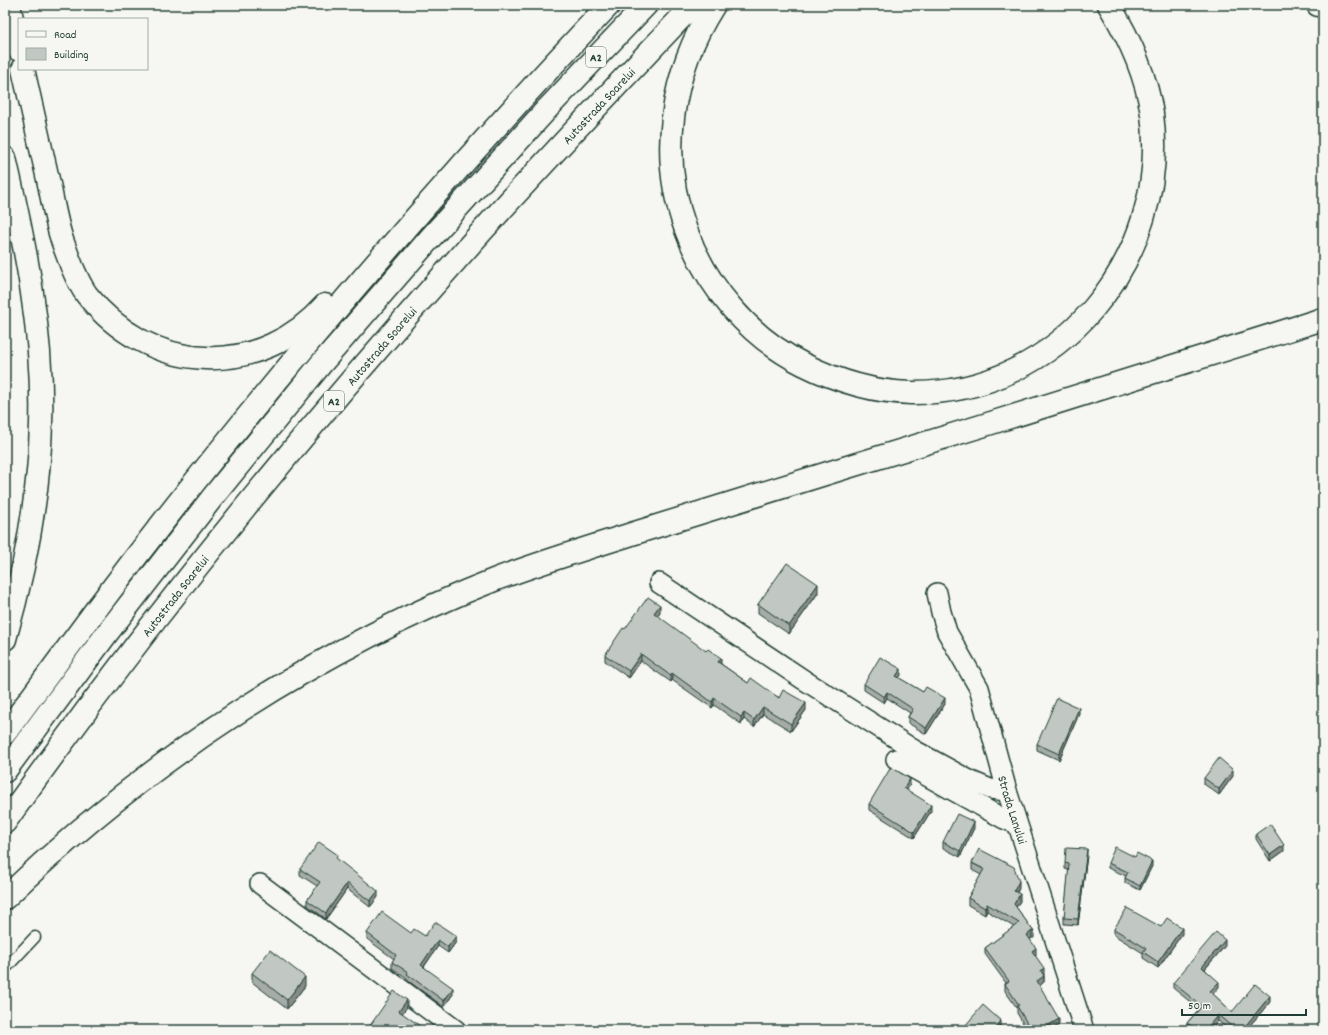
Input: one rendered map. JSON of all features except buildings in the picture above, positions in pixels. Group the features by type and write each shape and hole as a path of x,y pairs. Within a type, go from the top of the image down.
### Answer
{"highway":[{"path":"9,5 18,46"},
{"path":"5,733 99,605 200,476 303,350 410,224 525,94 609,5"},
{"name":"A2","path":"5,771 108,632 212,498 321,364 432,236 547,109 646,5"},
{"name":"Autostrada Soarelui","path":"5,822 135,646 235,518 451,265 558,147 693,5"},
{"path":"714,5 697,35 686,59 678,84 672,124 672,163 675,190 680,214 693,248 710,279 732,309 761,337 785,354 824,374 852,384 867,388 903,393 941,391 983,382 1012,371 1027,363 1049,350 1084,320 1106,294 1125,264 1140,228 1150,192 1154,157 1154,133 1147,88 1135,51 1124,29 1109,5"},
{"path":"1318,5 1323,6"},
{"path":"23,70 61,239 72,267 86,294 102,312 141,342 169,353 188,358 213,359 240,356 266,348 290,335 315,316 371,258 410,224"},
{"path":"5,158 31,286 40,370 41,424 38,472 29,540 15,603 5,639"},
{"path":"5,898 32,872 84,827 135,785 188,745 247,706 287,682 369,636 432,607 496,580 560,556 1323,319"}],"street":[{"path":"659,583 804,680 910,747 971,781 990,789 1007,791"},
{"name":"Strada Lanului","path":"937,593 947,632 979,688 1007,791 1084,1030"},
{"path":"896,759 1004,819 1018,824"},
{"path":"260,884 456,1030"}],"lane":[{"path":"5,969 35,937"}]}
